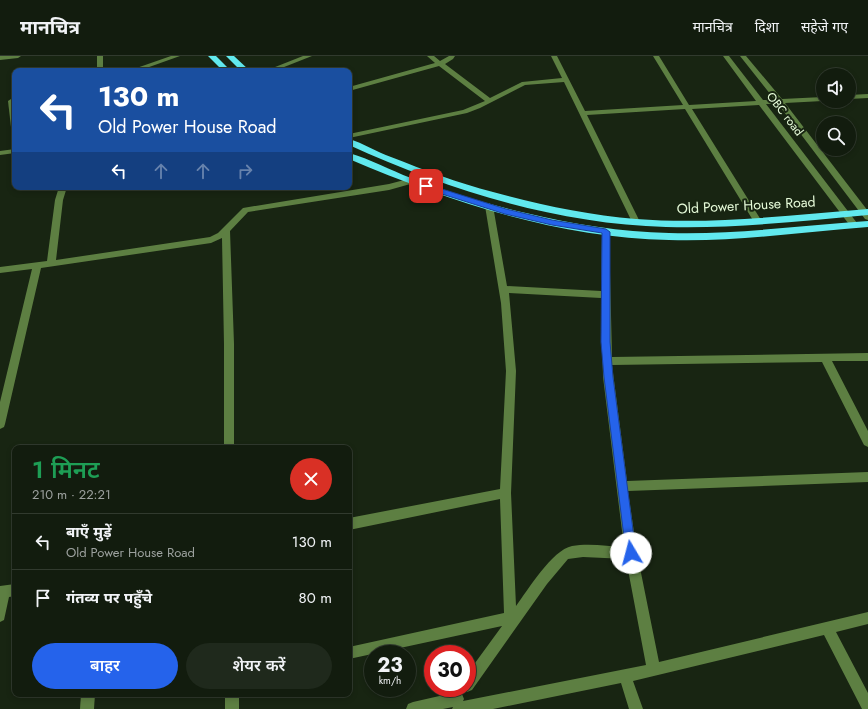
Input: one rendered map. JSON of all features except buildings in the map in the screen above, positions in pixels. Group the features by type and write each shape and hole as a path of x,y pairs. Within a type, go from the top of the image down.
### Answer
{"highway":[{"path":"212,56 224,68"},
{"path":"230,56 243,68"},
{"name":"Old Power House Road","path":"352,143 421,172 511,200 598,218 636,222 718,223 845,212 867,214"},
{"name":"Old Power House Road","path":"352,157 411,182 488,206 552,222 606,232 637,235 724,236 868,224"}],"street":[{"path":"0,58 18,56"},
{"path":"100,56 100,68"},
{"path":"140,68 177,56"},
{"path":"276,68 309,56"},
{"path":"430,56 490,101"},
{"path":"352,88 441,64 452,56"},
{"path":"554,56 636,222"},
{"path":"656,56 757,220"},
{"name":"OBC road","path":"726,56 854,225"},
{"name":"OBC road","path":"743,56 780,101 867,214"},
{"path":"352,135 465,112 524,83 566,80"},
{"path":"856,97 868,96"},
{"path":"582,113 816,99"},
{"path":"10,101 12,111"},
{"path":"0,153 12,151"},
{"path":"0,270 37,266 211,240 221,237 239,214 252,208 370,191 411,182 421,172"},
{"path":"51,264 58,200 62,190"},
{"path":"488,206 504,289 511,371 506,493 511,621"},
{"path":"226,230 229,344 229,445"},
{"path":"606,232 607,361 631,553 654,670"},
{"path":"0,424 37,266"},
{"path":"504,289 606,295"},
{"path":"607,361 868,357"},
{"path":"825,358 868,442"},
{"path":"622,486 868,477"},
{"path":"352,523 506,493"},
{"path":"476,672 511,621 564,555 583,550 631,553"},
{"path":"0,616 6,591"},
{"path":"413,709 654,670 868,618"},
{"path":"352,652 511,621"},
{"path":"827,628 868,707"},
{"path":"624,676 636,709"},
{"path":"87,709 88,697"},
{"path":"232,697 232,709"}],"route":[{"path":"426,186 505,211 552,222 606,232 606,342 608,377 631,553"}]}
